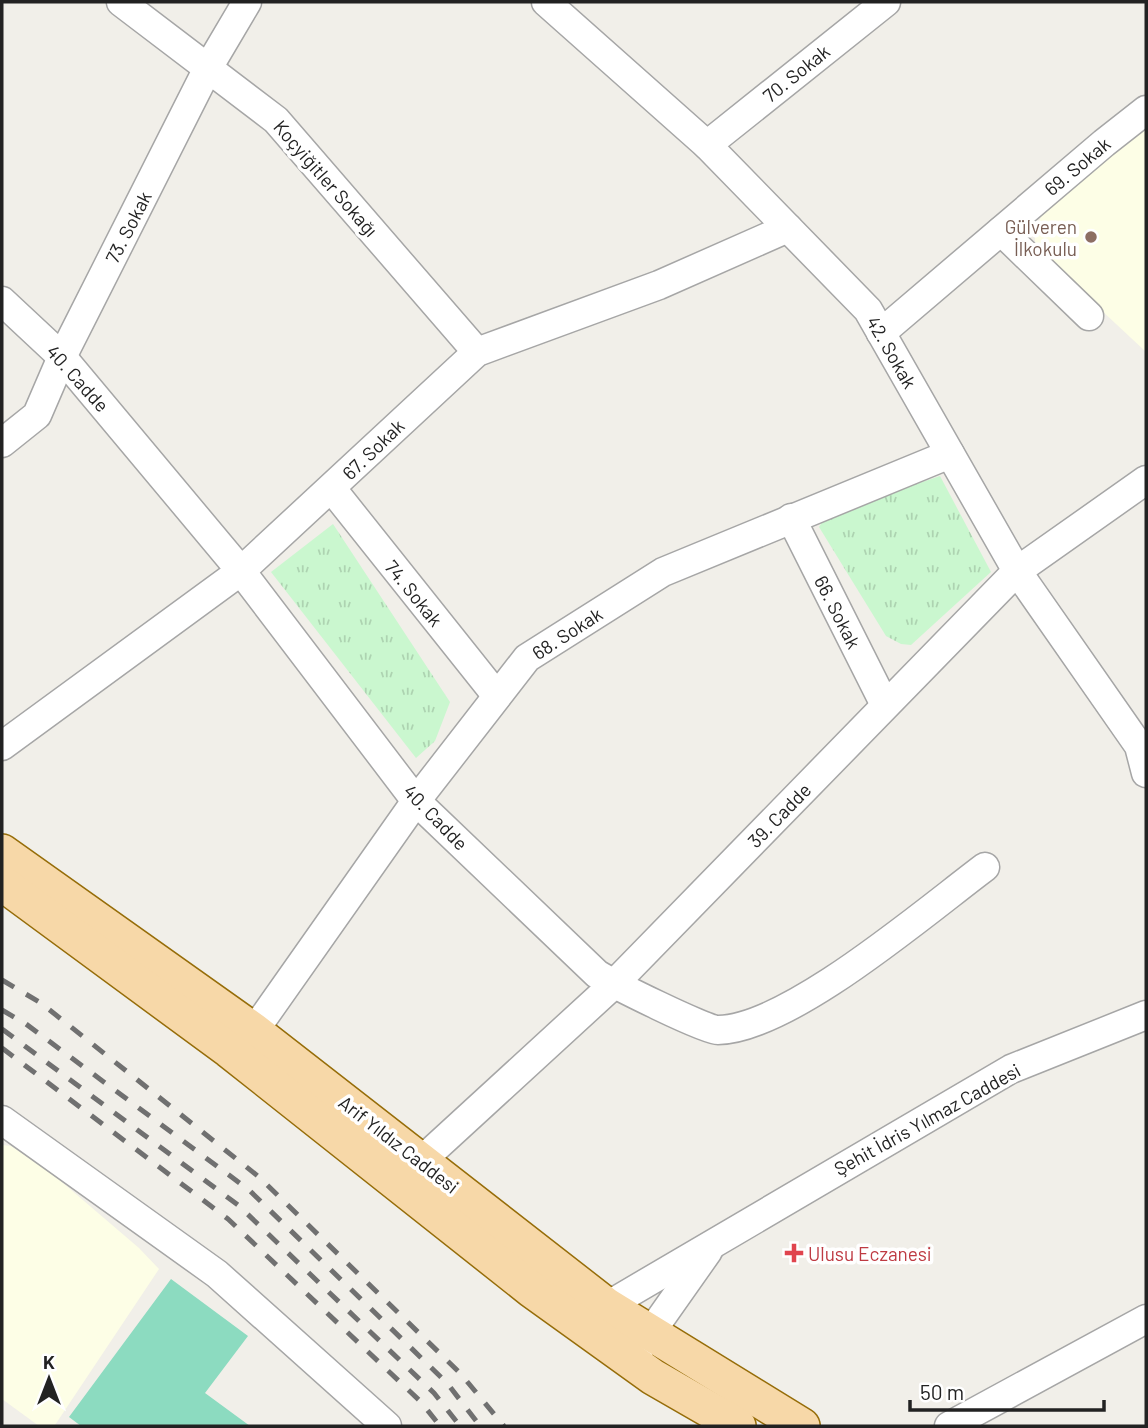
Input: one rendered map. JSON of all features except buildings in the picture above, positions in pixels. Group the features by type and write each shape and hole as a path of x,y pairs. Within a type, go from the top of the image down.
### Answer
{"main road":[{"name":"Arif Yıldız Caddesi","path":"2,852 254,1031 421,1161 597,1318 641,1347 738,1426"},
{"name":"Arif Yıldız Caddesi","path":"2,883 229,1050 532,1290 597,1318"},
{"name":"Arif Yıldız Caddesi","path":"641,1347 802,1426"}],"street":[{"name":"Koçyiğitler Sokağı","path":"121,2 276,120 477,352"},
{"name":"73. Sokak","path":"2,443 37,415 62,357 208,68 247,2"},
{"name":"42. Sokak","path":"547,2 707,145 868,310 1017,571 1144,754"},
{"name":"70. Sokak","path":"707,145 886,2"},
{"name":"69. Sokak","path":"881,333 1146,110"},
{"name":"67. Sokak","path":"2,746 241,571 477,352 659,285 788,228"},
{"path":"1001,231 1088,316"},
{"name":"40. Cadde","path":"2,301 62,357 241,571 416,802 597,974 614,984 716,1030 754,1023 841,975 985,867"},
{"name":"68. Sokak","path":"254,1031 416,802 527,658 663,572 950,454"},
{"name":"39. Cadde","path":"421,1161 614,984 1017,571 1146,480"},
{"name":"74. Sokak","path":"331,489 497,696"},
{"name":"66. Sokak","path":"791,518 885,705"},
{"name":"Şehit İdris Yılmaz Caddesi","path":"597,1318 716,1240 1011,1069 1146,1015"},
{"path":"2,1120 217,1273 387,1426"},
{"name":"Şehit İdris Yılmaz Caddesi","path":"641,1347 716,1240"},
{"path":"949,1426 1146,1319"}],"shaded area":[{"name":"Gülveren İlkokulu","path":"1146,126 1146,352 1055,267 1035,244 1035,230 1044,210"},
{"path":"2,1145 11,1146 49,1171 139,1248 159,1269 55,1425 39,1426 2,1399"}],"green space":[{"path":"940,476 991,572 911,645 901,644 886,636 819,527 827,514"},
{"path":"333,524 450,702 435,741 416,758 271,572"},
{"path":"171,1279 248,1336 205,1393 250,1426 81,1426 69,1417"}],"railway":[{"path":"2,980 41,1003 259,1177 460,1373 504,1426"},
{"path":"2,1010 26,1024 249,1190 447,1383 480,1426"},
{"path":"2,1029 238,1205 434,1393 460,1426"},
{"path":"2,1048 228,1219 421,1402 440,1426"}],"place":[{"name":"Gülveren İlkokulu","path":"1091,237"},
{"name":"Ulusu Eczanesi","path":"794,1253"}]}
